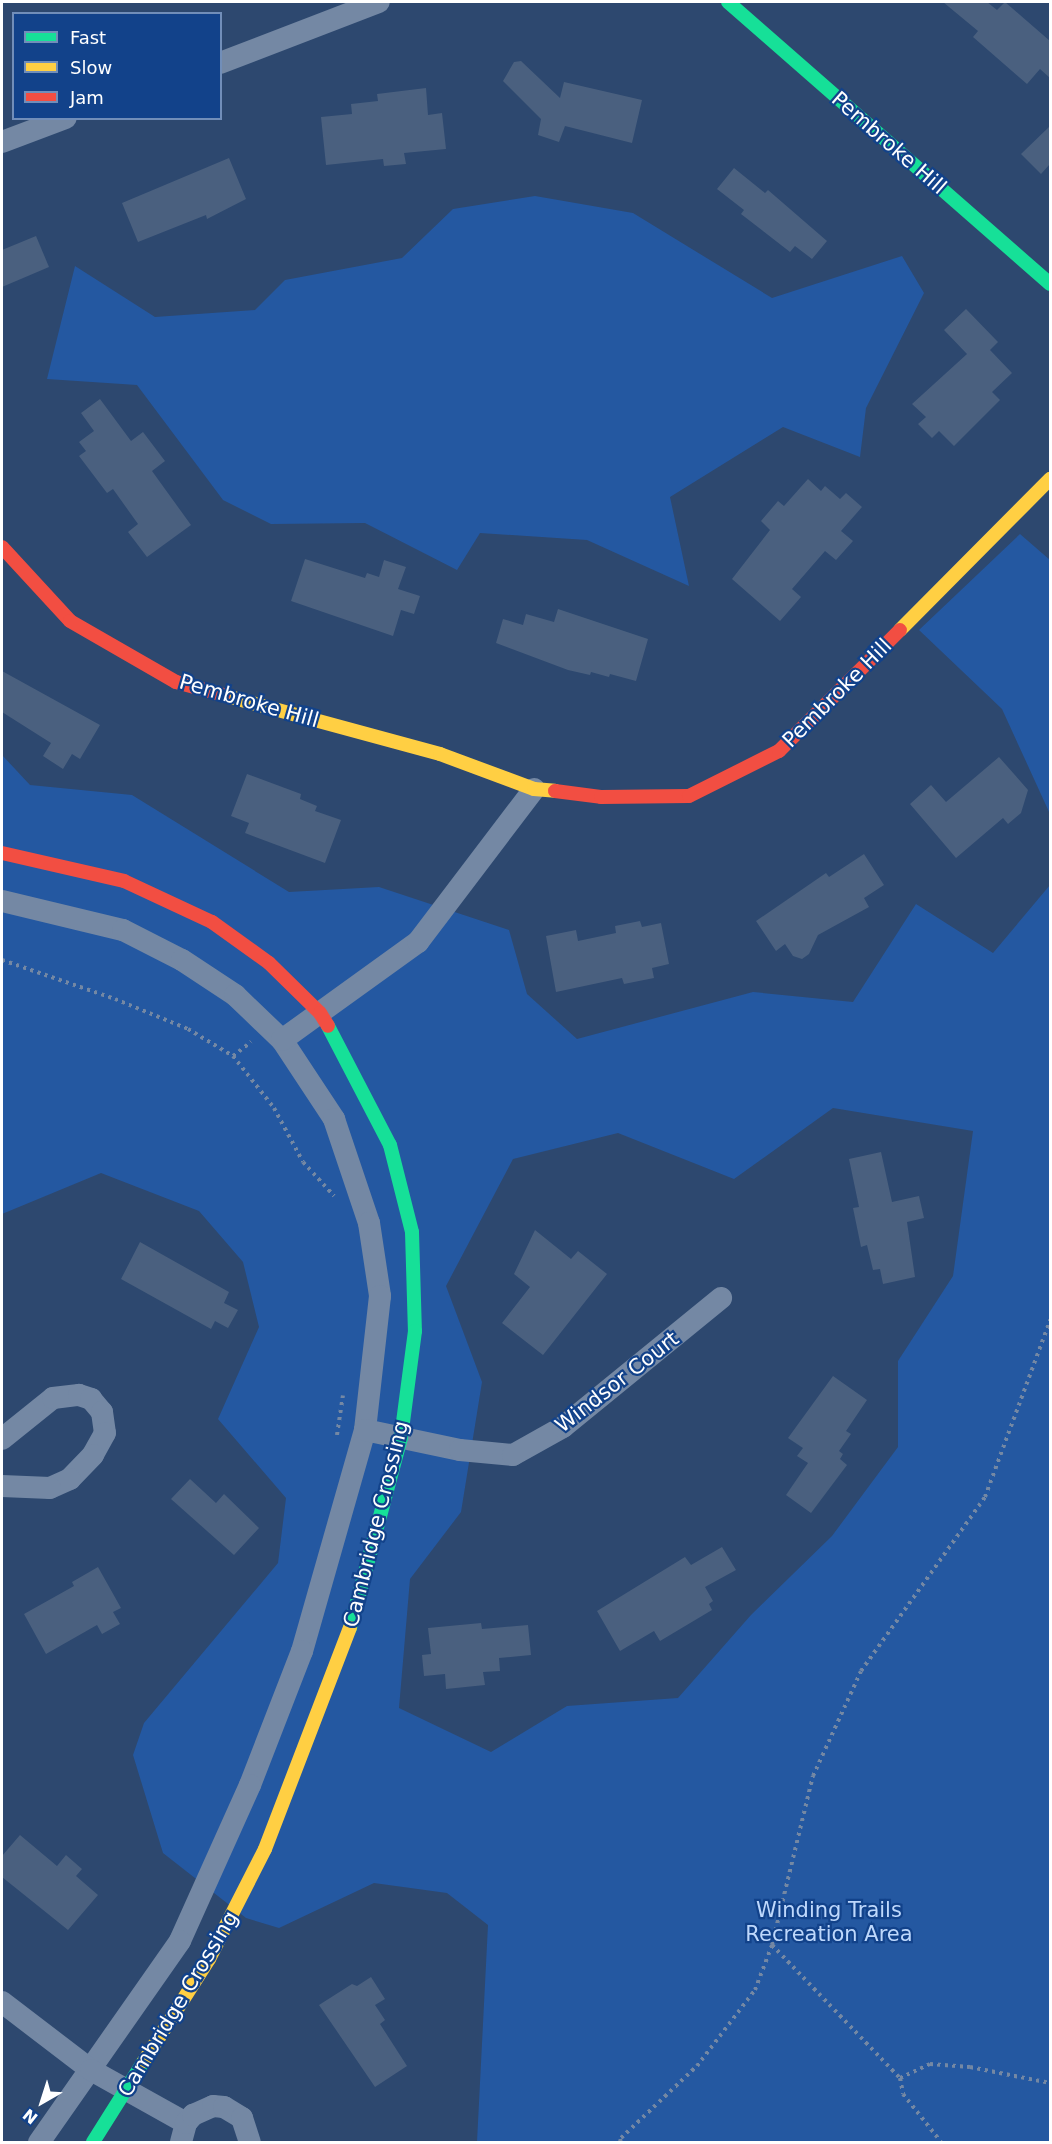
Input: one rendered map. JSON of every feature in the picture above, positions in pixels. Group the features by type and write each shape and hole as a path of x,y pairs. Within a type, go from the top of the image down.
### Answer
{"street":[{"path":"222,62 379,2"},
{"name":"Pembroke Hill","path":"728,2 1050,285"},
{"path":"2,142 61,120"},
{"name":"Pembroke Hill","path":"2,547 70,621 176,682 440,754 534,789 601,797 689,796 779,751 1050,479"},
{"path":"282,1040 418,942 534,789"},
{"name":"Cambridge Crossing","path":"2,853 124,881 212,922 269,963 320,1012 390,1145 412,1232 415,1331 401,1438 359,1603 318,1719 265,1849 209,1959 93,2142"},
{"name":"Cambridge Crossing","path":"2,901 123,930 182,960 235,995 282,1040 334,1119 369,1223 380,1296 365,1430 302,1651 250,1785 180,1941 39,2142"},
{"name":"Windsor Court","path":"365,1430 460,1450 513,1455 563,1427 721,1298"},
{"path":"2,1439 53,1398 79,1395 91,1399 102,1412 105,1432 93,1455 70,1479 50,1488 2,1486"},
{"path":"2,2002 91,2070 127,2091 184,2133 202,2109 224,2107 242,2118 250,2142"}],"path":[{"path":"2,960 115,999 188,1029 233,1056 274,1108 303,1162 341,1204"},
{"path":"620,2142 621,2138 697,2066 755,1990 772,1945 813,1776 861,1671 985,1497 1050,1320"},
{"path":"335,1445 343,1389"},
{"path":"772,1945 900,2078 903,2094 941,2142"},
{"path":"900,2078 930,2064 970,2067 1050,2083"}],"green space":[{"path":"535,196 633,213 772,298 902,256 924,293 866,408 860,457 783,427 670,497 689,586 587,540 480,533 457,570 365,523 271,524 223,500 137,385 47,379 75,266 155,317 255,310 285,280 402,258 453,209"},
{"path":"1020,534 1050,560 1050,814 1002,709 919,630"},
{"name":"Winding Trails Recreation Area","path":"2,755 30,785 132,795 289,892 379,887 509,930 527,994 577,1039 753,992 853,1002 916,904 993,953 1050,885 1050,2142 477,2142 488,1925 447,1893 374,1883 279,1928 246,1918 163,1853 133,1755 144,1723 278,1563 286,1498 218,1419 259,1327 243,1262 199,1211 101,1173 2,1214","holes":["833,1108 973,1131 953,1276 898,1361 898,1447 832,1536 751,1615 678,1698 567,1706 491,1752 399,1708 410,1579 461,1512 482,1382 446,1286 513,1159 618,1133 734,1179"]}],"building":[{"path":"943,2 987,2 997,10 1005,2 1050,41 1050,78 1040,69 1027,84 973,37 978,31"},
{"path":"521,61 560,98 564,82 642,100 632,143 565,126 559,142 538,135 541,119 503,81 514,62"},
{"path":"426,88 428,115 442,113 446,149 404,153 406,164 384,166 383,159 326,165 321,117 352,114 351,104 378,101 377,94"},
{"path":"1050,126 1050,164 1041,174 1021,154"},
{"path":"229,158 246,199 207,219 206,215 138,242 122,203"},
{"path":"734,168 765,193 768,190 827,241 812,259 795,246 790,252 741,214 744,210 717,189"},
{"path":"36,236 49,267 2,287 2,250"},
{"path":"966,309 998,342 990,350 1012,373 992,392 1000,400 954,446 939,431 932,438 918,424 926,417 912,404 967,354 944,330"},
{"path":"100,399 131,441 143,432 165,461 152,471 191,525 147,557 128,532 138,524 113,489 107,493 79,456 86,451 79,442 94,431 81,413"},
{"path":"808,479 821,491 825,486 840,499 846,493 862,507 841,531 853,541 836,560 825,551 792,589 801,597 780,621 732,579 770,530 761,521 778,501 784,506"},
{"path":"305,559 365,578 367,573 379,577 384,560 406,567 398,589 420,596 414,614 401,610 393,636 291,601"},
{"path":"558,609 648,639 636,681 610,674 609,677 591,672 590,675 568,670 496,643 503,619 523,625 526,614 554,622"},
{"path":"2,671 100,725 80,759 72,754 63,769 43,756 51,743 2,712"},
{"path":"999,757 1028,790 1021,813 1008,824 1003,818 956,858 910,804 931,785 946,802"},
{"path":"247,774 301,794 300,799 317,806 315,811 341,820 325,863 245,833 249,823 231,816"},
{"path":"864,854 884,885 864,898 869,907 818,935 809,954 802,959 793,956 785,944 776,951 756,921 826,873 829,877"},
{"path":"640,921 642,927 661,923 669,964 652,968 654,978 624,984 622,978 556,992 546,936 576,930 578,941 616,933 615,926"},
{"path":"881,1152 892,1202 919,1196 924,1218 907,1222 915,1277 883,1284 880,1269 873,1270 867,1245 861,1247 853,1208 859,1207 849,1159"},
{"path":"535,1230 571,1259 578,1251 607,1274 543,1355 502,1323 530,1287 514,1274"},
{"path":"140,1242 229,1292 224,1303 238,1310 228,1328 215,1321 211,1329 121,1279"},
{"path":"833,1376 867,1400 846,1431 851,1434 839,1451 843,1454 840,1459 847,1465 811,1513 786,1495 808,1463 797,1456 803,1448 788,1438"},
{"path":"190,1479 216,1503 224,1494 259,1528 234,1555 171,1499"},
{"path":"722,1547 736,1570 705,1587 713,1601 709,1604 712,1610 660,1641 654,1631 620,1651 597,1611 685,1557 691,1565"},
{"path":"98,1567 121,1608 113,1612 120,1624 102,1634 97,1625 46,1654 24,1614 74,1586 72,1582"},
{"path":"481,1623 482,1629 528,1625 531,1655 499,1658 500,1671 483,1672 485,1685 446,1689 445,1674 424,1676 422,1655 431,1654 428,1628"},
{"path":"20,1835 57,1866 66,1855 82,1869 76,1876 98,1895 68,1930 2,1877 2,1856"},
{"path":"371,1977 385,1999 375,2005 385,2020 380,2024 407,2066 375,2087 319,2005 352,1984 357,1986"}],"traffic: fast":[{"path":"728,2 1050,284"},
{"path":"328,1026 390,1145 412,1232 415,1331 401,1438 350,1628"},
{"path":"93,2142 144,2061"}],"traffic: slow":[{"path":"900,630 1050,479"},
{"path":"223,695 440,754 534,789 555,791"},
{"path":"144,2061 209,1959 265,1849 350,1628"}],"traffic: jam":[{"path":"2,547 70,621 176,682 223,695"},
{"path":"555,791 601,797 689,796 779,751 900,630"},
{"path":"2,853 124,881 212,922 269,963 320,1013 328,1026"}]}
